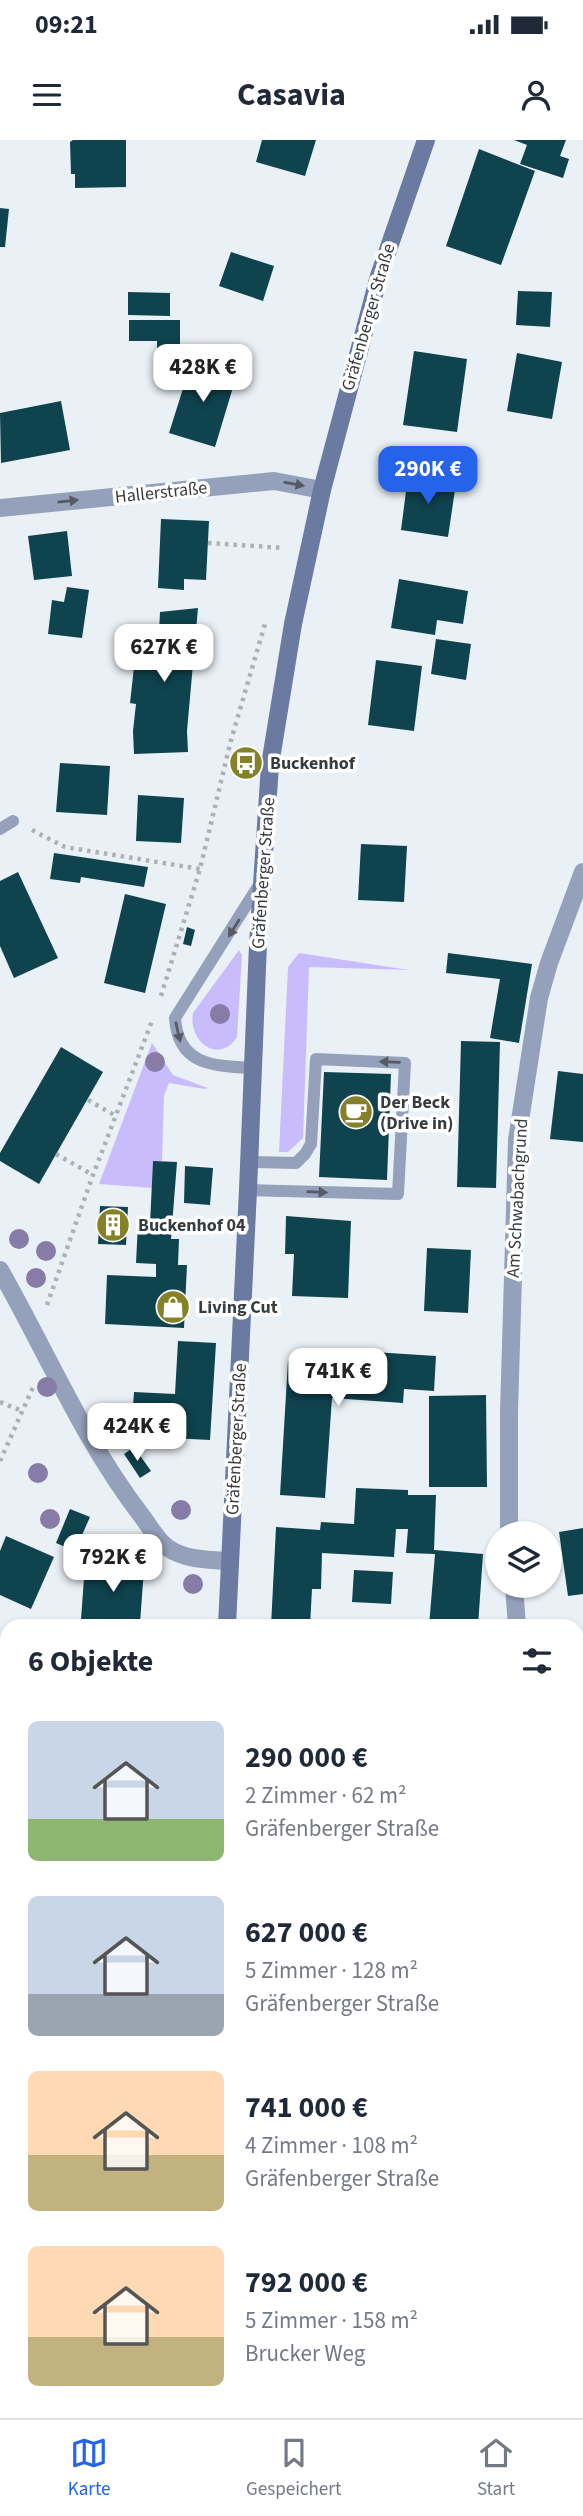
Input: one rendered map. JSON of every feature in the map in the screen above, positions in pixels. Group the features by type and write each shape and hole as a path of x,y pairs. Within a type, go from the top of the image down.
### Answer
{"main road":[{"name":"Gräfenberger Straße","path":"227,1619 261,882 273,748 293,624 321,490 379,276 426,140"}],"street":[{"name":"Hallerstraße","path":"0,508 274,481 321,490"},
{"name":"Am Schwabachgrund","path":"509,1521 509,1412 517,1140 539,998 583,872"},
{"path":"0,1270 88,1433 128,1498 167,1548 183,1555 230,1561"},
{"path":"515,1598 516,1619"}],"lane":[{"path":"0,829 13,821"},
{"path":"252,1068 205,1063 190,1055 181,1044 175,1018 261,882"},
{"path":"248,1190 398,1194 405,1063 316,1059 311,1144 305,1154 296,1163 249,1162"}],"path":[{"path":"208,542 284,548"},
{"path":"13,821 65,847 200,869"},
{"path":"0,1461 37,1377 43,1316 93,1175 155,1015"},
{"path":"88,1100 116,1116"},
{"path":"56,1154 93,1175"},
{"path":"0,1402 22,1411"}],"shaded area":[{"path":"239,950 242,955 237,1037 230,1045 214,1049 200,1041 195,1033 193,1013"},
{"path":"299,953 409,970 309,967 303,1138 288,1152 279,1152 288,967"},
{"path":"152,1043 173,1075 208,1088 169,1083 164,1096 162,1161 153,1162 152,1188 99,1184"}],"building":[{"path":"126,140 126,187 75,188 75,174 71,174 70,142"},
{"path":"262,140 316,140 305,176 256,162"},
{"path":"514,140 566,140 560,156 569,159 563,178 520,164 527,145"},
{"path":"479,149 535,171 501,265 446,246"},
{"path":"0,208 9,209 5,247 0,247"},
{"path":"231,252 274,266 263,301 219,286"},
{"path":"518,291 552,292 550,327 516,325"},
{"path":"128,292 170,293 170,316 128,315"},
{"path":"129,320 180,320 180,353 157,353 157,341 129,341"},
{"path":"414,351 467,359 457,432 403,425"},
{"path":"517,353 562,362 552,419 507,411"},
{"path":"192,360 237,374 215,447 169,433"},
{"path":"61,401 70,450 1,463 0,413"},
{"path":"408,476 456,483 448,537 401,530"},
{"path":"161,519 209,521 206,580 184,579 184,590 158,588"},
{"path":"67,531 72,576 34,580 28,536"},
{"path":"399,579 468,591 463,624 437,620 435,635 391,628"},
{"path":"67,587 89,590 82,638 48,634 52,600 64,602"},
{"path":"198,608 187,731 188,752 134,754 136,704 130,703 138,631 159,633 160,612"},
{"path":"436,639 471,644 466,680 431,674"},
{"path":"376,660 422,666 414,731 368,725"},
{"path":"60,763 110,766 107,815 56,812"},
{"path":"138,795 184,798 181,843 136,841"},
{"path":"361,844 407,846 404,902 358,900"},
{"path":"54,853 148,867 144,887 81,877 80,883 50,879"},
{"path":"18,872 58,958 14,978 0,946 0,881"},
{"path":"125,894 166,904 145,993 104,983"},
{"path":"187,927 195,930 191,946 183,944"},
{"path":"448,953 532,964 519,1043 490,1038 500,979 446,973"},
{"path":"461,1041 500,1042 496,1188 457,1187"},
{"path":"61,1047 103,1072 39,1184 0,1161 0,1153"},
{"path":"558,1071 583,1074 583,1142 550,1139"},
{"name":"Der Beck (Drive in)","path":"324,1072 391,1074 387,1180 319,1177"},
{"path":"153,1161 177,1162 171,1239 179,1239 178,1265 187,1265 184,1328 105,1324 107,1275 156,1277 156,1264 136,1263 138,1223 150,1224"},
{"path":"185,1166 213,1168 210,1205 184,1203"},
{"name":"Buckenhof 04","path":"100,1206 128,1207 126,1245 98,1244"},
{"path":"286,1216 351,1221 348,1298 292,1296 294,1254 285,1254"},
{"path":"427,1248 471,1250 468,1313 424,1311"},
{"path":"178,1341 216,1343 210,1440 131,1436 134,1392 175,1394"},
{"path":"358,1351 436,1356 434,1391 404,1389 403,1403 332,1398 325,1498 280,1495 288,1361 356,1365"},
{"path":"486,1395 487,1487 429,1487 429,1396"},
{"path":"134,1447 151,1471 140,1478 124,1454"},
{"path":"356,1488 408,1490 408,1495 436,1495 434,1550 483,1554 478,1619 430,1619 435,1554 406,1553 408,1529 396,1529 394,1557 322,1553 321,1589 312,1589 310,1619 271,1619 276,1527 320,1530 321,1522 354,1524"},
{"path":"70,1509 90,1517 75,1551 56,1543"},
{"path":"583,1528 583,1594 568,1596 562,1532"},
{"path":"6,1536 54,1557 31,1609 0,1595 0,1551"},
{"path":"85,1565 144,1569 140,1619 81,1619"},
{"path":"354,1570 393,1572 391,1604 352,1602"}],"place":[{"name":"Buckenhof","path":"246,763"},
{"name":"Der Beck (Drive in)","path":"356,1112"},
{"name":"Buckenhof 04","path":"113,1225"},
{"name":"Living Cut","path":"173,1307"}]}
